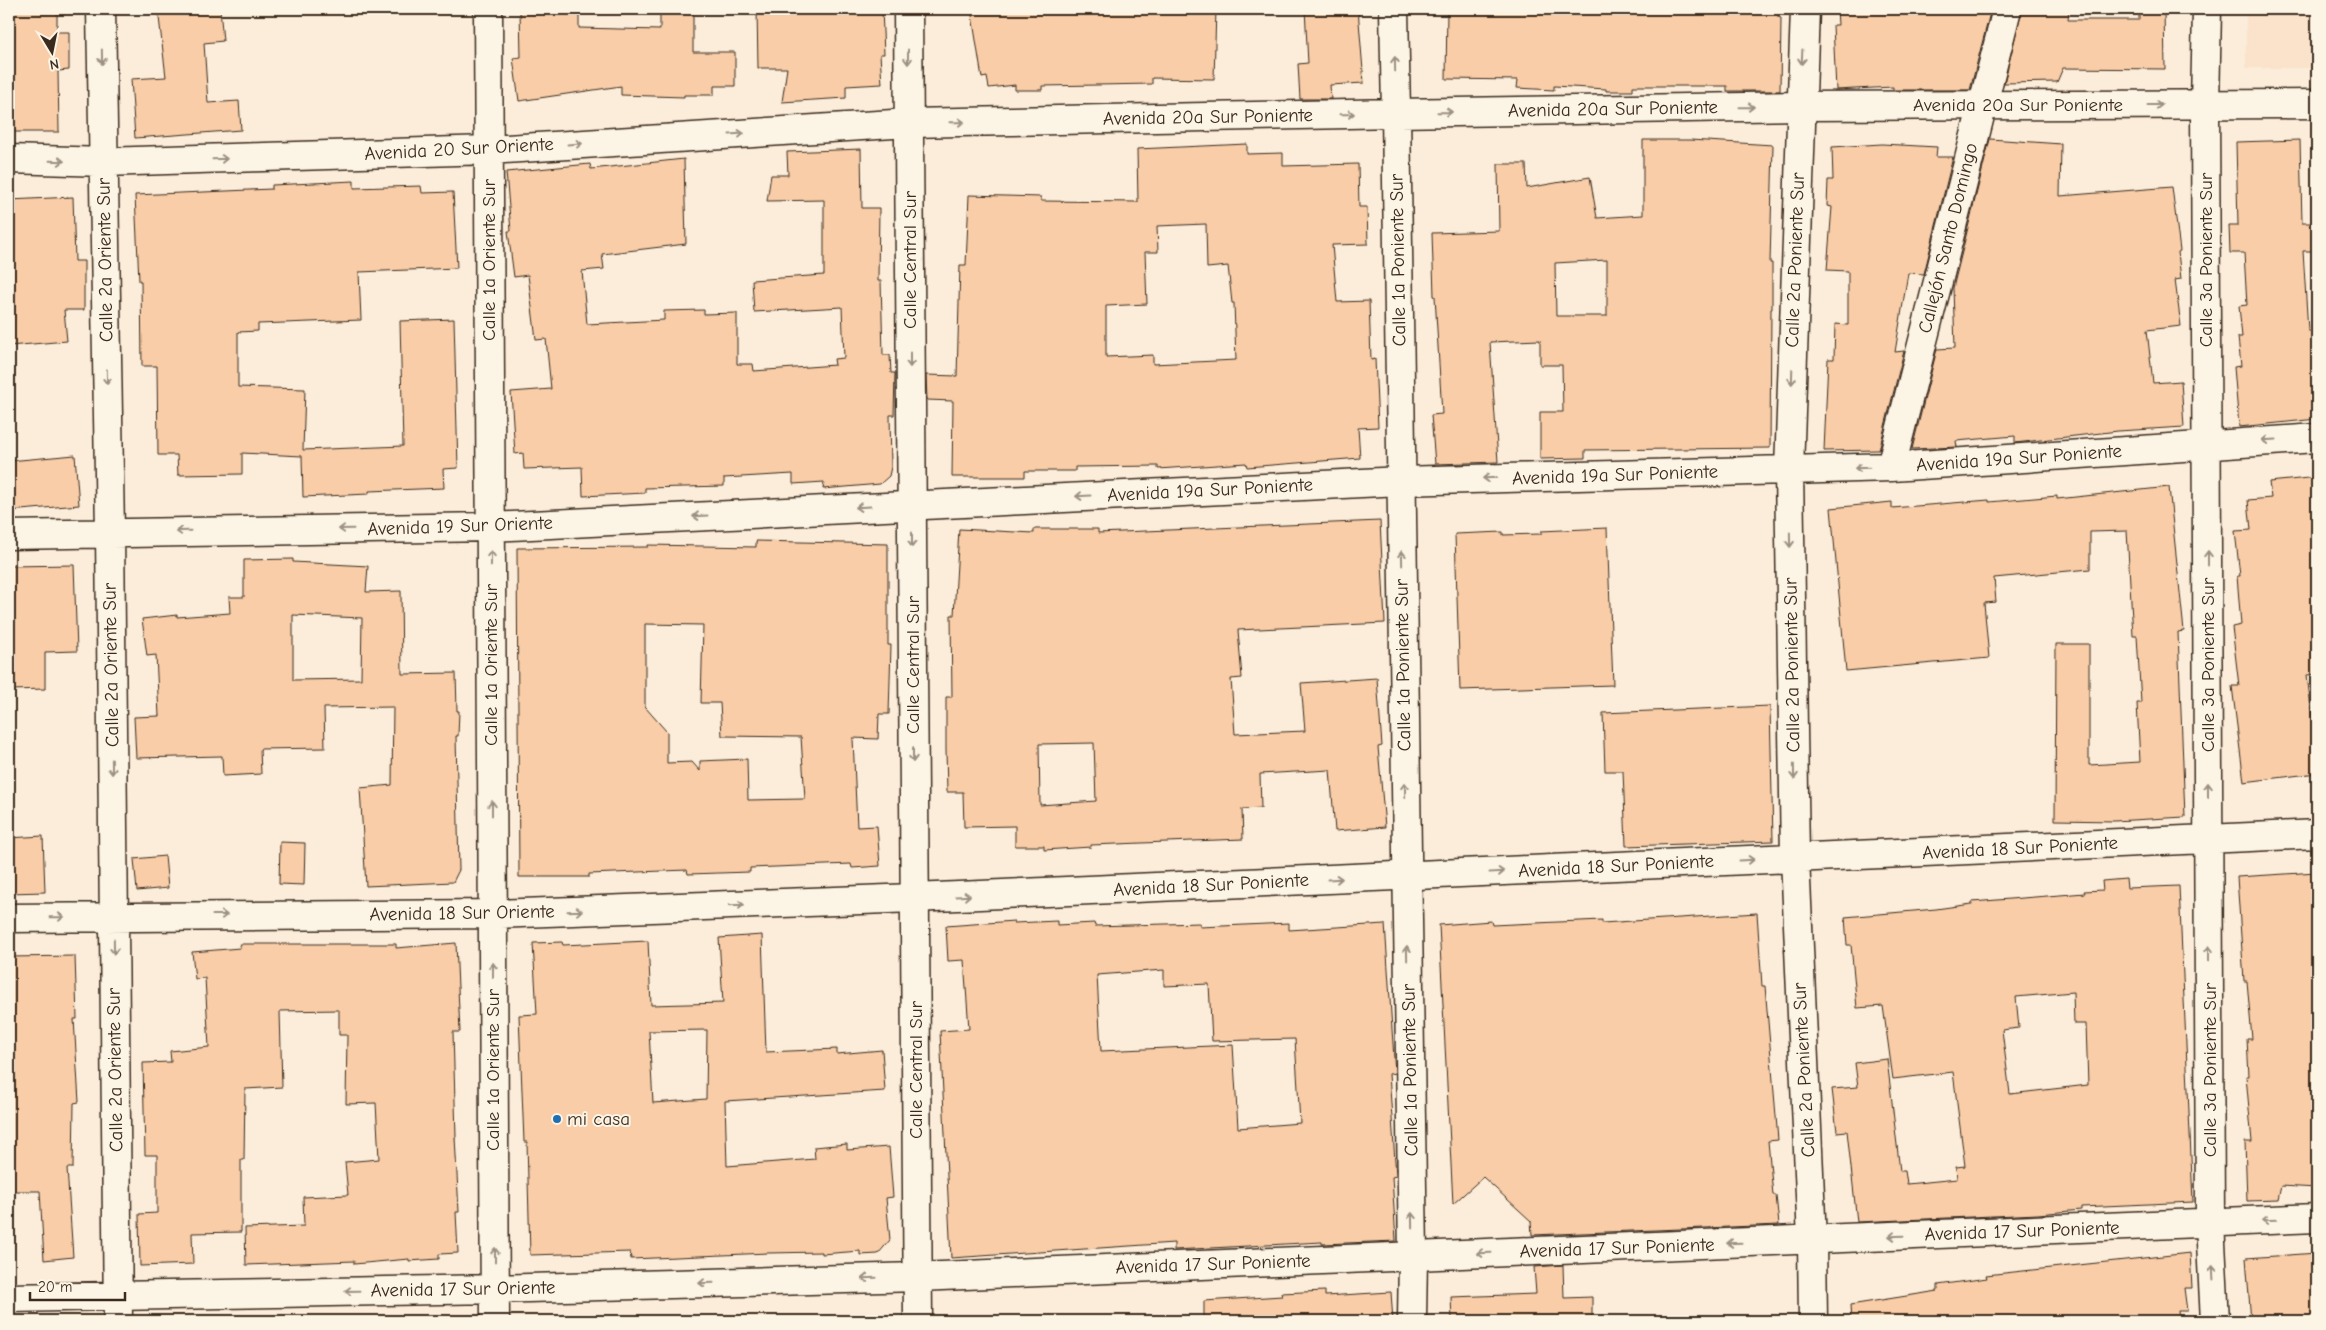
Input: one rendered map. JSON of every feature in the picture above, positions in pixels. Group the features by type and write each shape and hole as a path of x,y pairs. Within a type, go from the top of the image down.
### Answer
{"street":[{"name":"Calle 2a Oriente Sur","path":"101,9 110,532 118,1308"},
{"name":"Calle 1a Oriente Sur","path":"488,9 495,1321"},
{"name":"Calle Central Sur","path":"908,9 918,1321"},
{"name":"Calle 1a Poniente Sur","path":"1394,9 1413,1256 1412,1321"},
{"name":"Calle 2a Poniente Sur","path":"1805,9 1800,106 1789,470 1795,858 1812,1240 1813,1321"},
{"name":"Callejón Santo Domingo","path":"1891,467 1981,105 2007,9"},
{"name":"Calle 3a Poniente Sur","path":"2207,9 2205,105 2210,1223 2215,1321"},
{"name":"Avenida 20a Sur Poniente","path":"908,123 1800,106 2317,104"},
{"name":"Avenida 20 Sur Oriente","path":"9,159 104,162 489,150 908,123"},
{"name":"Avenida 19a Sur Poniente","path":"911,505 1401,481 1891,467 2317,438"},
{"name":"Avenida 19 Sur Oriente","path":"9,536 110,532 491,527 911,505"},
{"name":"Avenida 18 Sur Poniente","path":"914,898 2317,834"},
{"name":"Avenida 18 Sur Oriente","path":"9,918 114,915 493,914 914,898"},
{"name":"Avenida 17 Sur Poniente","path":"918,1277 2317,1218"},
{"name":"Avenida 17 Sur Oriente","path":"9,1298 118,1308 495,1289 918,1277"}],"shaded area":[{"path":"2246,9 2317,9 2317,68 2246,68"}],"building":[{"path":"9,9 57,9 57,32 69,32 69,70 58,71 59,132 9,132"},
{"path":"158,9 220,9 223,41 204,43 208,103 239,101 241,130 135,138 131,79 166,77"},
{"path":"520,9 579,9 579,28 660,30 660,9 693,9 693,52 735,52 735,86 714,86 714,95 684,95 684,97 621,95 621,86 519,101 513,58 521,57"},
{"path":"757,9 882,9 884,54 880,54 882,84 846,86 846,98 782,102 787,68 758,68"},
{"path":"971,9 1216,9 1214,79 1152,78 1152,84 1042,86 1042,90 1015,90 1015,85 989,88 987,77 982,78"},
{"path":"1305,9 1358,9 1364,83 1330,85 1331,99 1300,99 1298,64 1308,63"},
{"path":"1447,9 1778,9 1778,17 1781,18 1780,91 1727,91 1727,86 1633,86 1633,91 1606,91 1606,89 1554,86 1554,90 1517,88 1518,80 1446,79"},
{"path":"1837,9 1991,9 1970,90 1893,90 1893,87 1836,90 1833,25 1838,25"},
{"path":"2022,9 2069,9 2068,20 2139,20 2139,9 2164,9 2165,69 2063,68 2057,82 2004,83"},
{"path":"1990,139 2061,144 2060,196 2172,187 2180,251 2178,252 2181,279 2175,280 2181,326 2147,330 2153,383 2181,381 2184,427 2118,431 2015,443 2015,436 1956,441 1957,447 1912,449 1937,349 1955,348 1953,288"},
{"path":"1643,140 1690,140 1773,145 1770,263 1772,263 1772,309 1770,448 1585,450 1585,458 1540,459 1540,412 1563,412 1562,365 1540,365 1540,340 1490,342 1498,462 1435,464 1431,415 1442,414 1432,233 1499,231 1498,164 1526,164 1527,188 1590,177 1597,218 1643,215","holes":["1607,260 1607,316 1556,316 1555,263"]},
{"path":"2300,140 2302,223 2317,223 2317,251 2303,251 2308,331 2317,330 2317,419 2239,427 2234,367 2241,366 2238,337 2242,337 2239,306 2247,305 2244,253 2230,253 2229,225 2238,225 2236,142"},
{"path":"1247,144 1247,154 1283,153 1283,166 1358,164 1359,207 1367,207 1368,244 1332,245 1337,302 1369,301 1371,360 1375,359 1378,427 1358,428 1360,458 1247,467 1246,463 1158,469 1158,466 1075,467 1075,471 1025,471 1025,477 952,477 953,401 927,400 926,375 957,376 960,265 966,265 969,195 1041,197 1041,201 1138,202 1137,149","holes":["1206,224 1207,268 1228,266 1232,303 1234,303 1236,360 1153,364 1153,355 1106,357 1106,306 1147,304 1145,252 1158,252 1157,226"]},
{"path":"1882,144 1937,147 1936,157 1953,157 1924,274 1908,273 1895,352 1904,351 1879,450 1824,451 1828,359 1834,359 1835,324 1848,325 1848,271 1827,270 1832,207 1827,206 1828,180 1833,180 1832,147"},
{"path":"861,149 862,208 879,208 878,281 881,281 883,355 890,355 891,373 895,373 894,415 890,415 891,467 889,476 880,484 823,489 824,482 793,484 793,474 724,478 724,486 645,488 645,493 583,496 582,467 524,469 523,453 515,454 511,392 551,389 546,339 536,340 528,275 514,277 508,231 511,231 506,172 590,164 591,169 684,159 686,244 602,254 604,269 582,271 587,324 664,320 664,311 704,310 704,314 737,313 737,364 753,364 754,371 835,365 834,359 844,358 842,307 754,312 752,280 824,275 824,200 767,201 771,175 788,175 787,152"},
{"path":"354,181 354,188 421,186 422,193 453,192 457,268 359,272 361,320 258,324 258,331 238,332 238,387 305,389 303,450 403,446 400,321 454,319 458,468 443,469 444,488 369,491 369,494 303,497 302,456 242,453 242,474 178,475 177,455 158,455 157,366 142,366 141,281 139,281 135,195 272,189 272,185"},
{"path":"73,197 75,261 84,261 84,310 64,310 67,341 9,346 9,279 11,279 9,200"},
{"path":"75,455 79,505 9,511 9,461"},
{"path":"2317,479 2317,674 2307,675 2317,756 2317,773 2244,782 2232,686 2239,686 2232,627 2241,625 2237,576 2240,576 2235,531 2251,530 2248,500 2271,498 2269,482"},
{"path":"2169,487 2184,631 2178,632 2185,817 2114,821 2055,820 2056,644 2089,644 2089,765 2140,762 2137,703 2141,703 2137,636 2133,636 2127,531 2090,532 2090,569 1994,578 1996,602 1984,603 1989,658 1846,671 1831,508 1892,502 1892,508 2057,496 2057,499"},
{"path":"1380,521 1385,623 1238,630 1242,678 1231,679 1235,734 1305,731 1301,683 1377,678 1382,746 1378,747 1385,827 1335,831 1330,770 1260,774 1261,808 1242,809 1243,839 1091,845 1091,847 1044,850 1044,846 1015,846 1015,826 964,827 963,792 947,792 946,749 946,697 952,697 951,615 954,615 959,529 1034,533 1034,529 1098,529 1098,533","holes":["1094,743 1096,801 1040,805 1039,744"]},
{"path":"1607,528 1613,685 1460,690 1455,534 1503,532 1503,535 1541,534 1541,531"},
{"path":"756,541 888,544 888,645 891,645 889,714 879,714 878,739 853,738 857,827 877,826 880,866 852,868 851,864 750,868 750,872 688,874 687,870 589,874 589,877 519,877 517,548 648,547 648,545 756,547","holes":["645,624 703,625 701,703 720,703 722,736 801,737 805,799 748,800 747,759 700,761 700,771 692,762 667,763 667,732 645,707"]},
{"path":"293,559 293,562 368,566 366,592 401,591 402,674 456,673 457,711 459,711 458,736 456,736 459,870 453,882 366,886 360,788 392,785 393,707 324,708 325,748 260,749 261,774 223,776 222,756 136,758 134,717 159,716 156,655 147,656 142,619 177,615 177,617 230,613 229,597 244,597 244,560","holes":["293,615 362,618 361,679 293,680"]},
{"path":"74,565 77,651 45,652 45,689 12,690 11,653 9,653 9,566"},
{"path":"1770,706 1773,841 1626,846 1623,771 1605,771 1603,713"},
{"path":"43,836 45,892 9,893 9,838"},
{"path":"280,842 305,843 304,885 279,884"},
{"path":"165,856 168,888 137,891 134,859"},
{"path":"2317,872 2317,1188 2281,1186 2278,1200 2247,1201 2245,1142 2252,1142 2246,1076 2249,1076 2247,1039 2252,1039 2247,981 2244,981 2237,877"},
{"path":"2126,879 2127,888 2179,886 2193,1202 2081,1207 2081,1210 2038,1214 1857,1222 1847,1131 1837,1132 1832,1089 1858,1087 1855,1063 1887,1059 1900,1171 1905,1171 1907,1184 1957,1179 1956,1167 1965,1166 1953,1072 1893,1079 1883,1006 1857,1008 1851,945 1847,945 1845,917 1936,909 1972,904 1972,902 2085,893 2084,891 2103,890 2102,881","holes":["2073,992 2074,1024 2086,1024 2088,1085 2010,1094 2002,1030 2019,1028 2016,997"]},
{"path":"1757,913 1762,986 1765,986 1778,1140 1768,1141 1773,1195 1776,1195 1779,1225 1532,1235 1531,1221 1483,1177 1453,1204 1439,925 1491,921 1492,925 1602,920 1602,923"},
{"path":"1014,921 1014,923 1057,921 1057,925 1094,923 1095,926 1200,923 1200,927 1289,923 1289,930 1385,924 1395,1073 1389,1074 1396,1176 1392,1177 1396,1241 1322,1244 1322,1242 1174,1250 1174,1243 951,1258 940,1031 969,1029 964,960 948,961 946,926","holes":["1164,970 1164,986 1209,984 1212,1041 1295,1039 1300,1123 1238,1128 1233,1045 1101,1051 1097,975"]},
{"path":"762,935 766,1052 837,1049 837,1054 882,1050 885,1091 725,1101 727,1166 815,1159 814,1147 847,1144 847,1150 889,1147 893,1197 886,1198 890,1240 878,1254 860,1255 860,1251 822,1254 822,1252 768,1253 631,1259 630,1252 530,1255 527,1142 524,1142 519,1015 537,1014 533,943 562,942 563,945 648,941 651,1005 723,1003 719,938","holes":["707,1030 706,1099 653,1103 649,1031"]},
{"path":"456,943 460,1032 453,1032 459,1212 456,1212 458,1253 439,1254 439,1259 409,1261 409,1259 354,1264 354,1261 246,1265 245,1228 304,1226 303,1197 348,1195 345,1162 379,1159 376,1103 346,1104 347,1035 339,1035 339,1010 280,1011 282,1087 245,1089 244,1160 241,1160 241,1232 192,1233 193,1264 140,1266 139,1214 157,1213 157,1155 145,1155 143,1063 171,1062 170,1051 209,1047 205,978 195,979 192,952 240,948 240,944 396,944 396,948"},
{"path":"75,956 77,1019 74,1019 79,1102 74,1103 73,1168 67,1168 73,1257 44,1260 40,1191 9,1191 9,957"},
{"path":"2190,1253 2192,1288 2184,1288 2187,1311 2178,1311 2179,1321 1851,1321 1850,1305 1938,1291 1938,1285 1987,1278 1986,1275"},
{"path":"2317,1253 2317,1321 2251,1321 2246,1258"},
{"path":"1563,1265 1564,1298 1592,1297 1592,1321 1452,1321 1451,1297 1536,1294 1534,1267"},
{"path":"1325,1291 1325,1296 1391,1292 1393,1321 1204,1321 1204,1301 1282,1296 1281,1293"}],"place":[{"name":"mi casa","path":"557,1119"}]}
